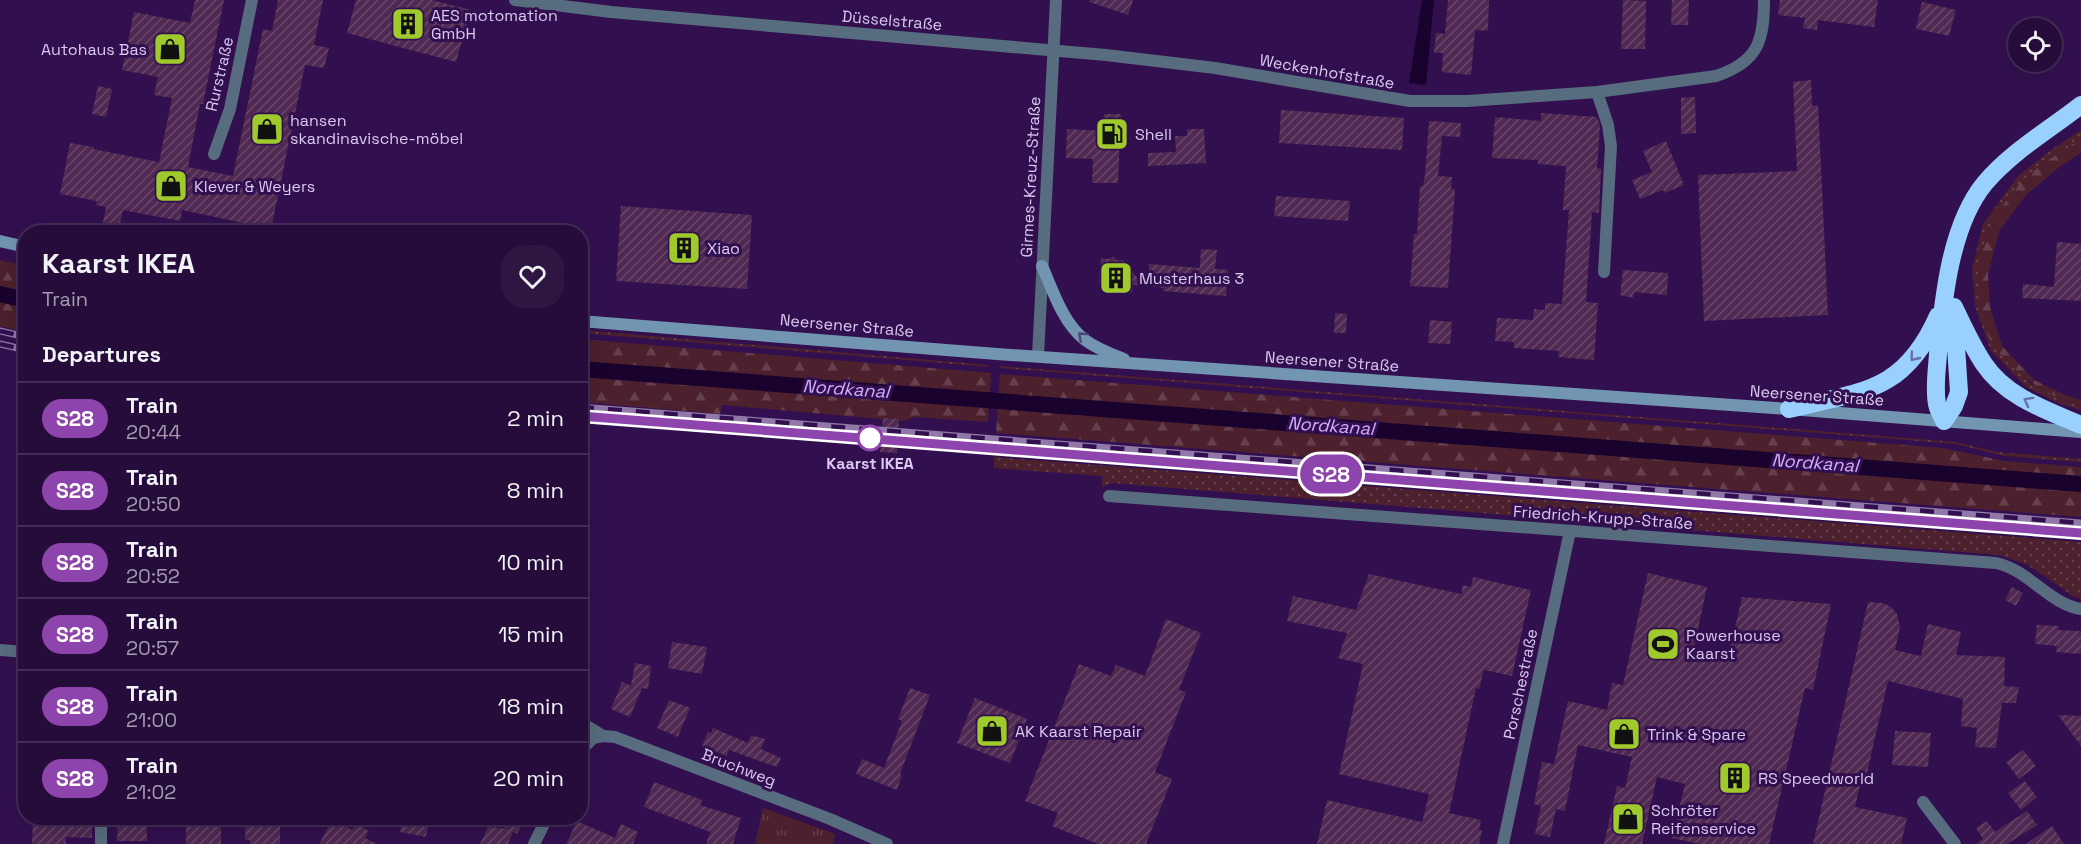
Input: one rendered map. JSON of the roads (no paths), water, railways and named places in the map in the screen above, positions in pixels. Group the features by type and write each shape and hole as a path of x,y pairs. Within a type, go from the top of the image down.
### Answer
{"highway":[{"path":"1944,421 1935,392 1948,306 1951,266 1959,232 1969,207 1984,184 2001,166 2081,105"},
{"path":"1789,409 1859,393 1897,375 1911,363 1948,306"},
{"path":"1948,306 1985,366 1998,381 2030,403 2081,425"}],"main road":[{"path":"0,241 18,245"},
{"path":"1042,266 1062,310 1085,340 1134,363"},
{"name":"Neersener Straße","path":"588,322 2081,432"}],"street":[{"name":"Rurstraße","path":"214,154 230,109 252,0"},
{"name":"Düsselstraße","path":"516,0 611,12 1052,50"},
{"name":"Girmes-Kreuz-Straße","path":"1038,356 1056,0"},
{"name":"Weckenhofstraße","path":"1052,50 1215,68 1410,101 1467,101 1597,92 1705,78 1731,71 1748,57 1758,43 1762,34 1764,0"},
{"path":"1597,92 1608,125 1611,146 1604,272"},
{"name":"Friedrich-Krupp-Straße","path":"1110,496 1996,563 2016,570 2065,604 2081,609"},
{"name":"Porschestraße","path":"1503,844 1570,531"},
{"path":"0,650 18,651"},
{"name":"Bruchweg","path":"588,727 603,736 615,737 830,819 887,844"},
{"path":"588,744 594,738 603,736"},
{"path":"1923,802 1955,844"},
{"path":"101,844 102,825"},
{"path":"534,844 544,825"}],"waterway":[{"name":"Nordkanal","path":"0,294 18,298"},
{"name":"Nordkanal","path":"588,370 2081,484"}],"railway":[{"path":"0,331 18,335"},
{"path":"0,344 18,348"},
{"path":"588,408 2081,523"},
{"path":"588,417 2081,533"}],"train":[{"name":"S28","path":"588,417 2081,533"}],"place":[{"name":"AES motomation GmbH","path":"408,24"},
{"name":"Autohaus Bas","path":"170,49"},
{"name":"hansen skandinavische-möbel","path":"267,129"},
{"name":"Shell","path":"1112,134"},
{"name":"Klever & Weyers","path":"171,186"},
{"name":"Xiao","path":"684,248"},
{"name":"Musterhaus 3","path":"1116,278"},
{"name":"Kaarst IKEA","path":"870,438"},
{"name":"Powerhouse Kaarst","path":"1663,644"},
{"name":"AK Kaarst Repair","path":"992,731"},
{"name":"Trink & Spare","path":"1624,734"},
{"name":"RS Speedworld","path":"1735,778"},
{"name":"Schröter Reifenservice","path":"1628,819"}]}
